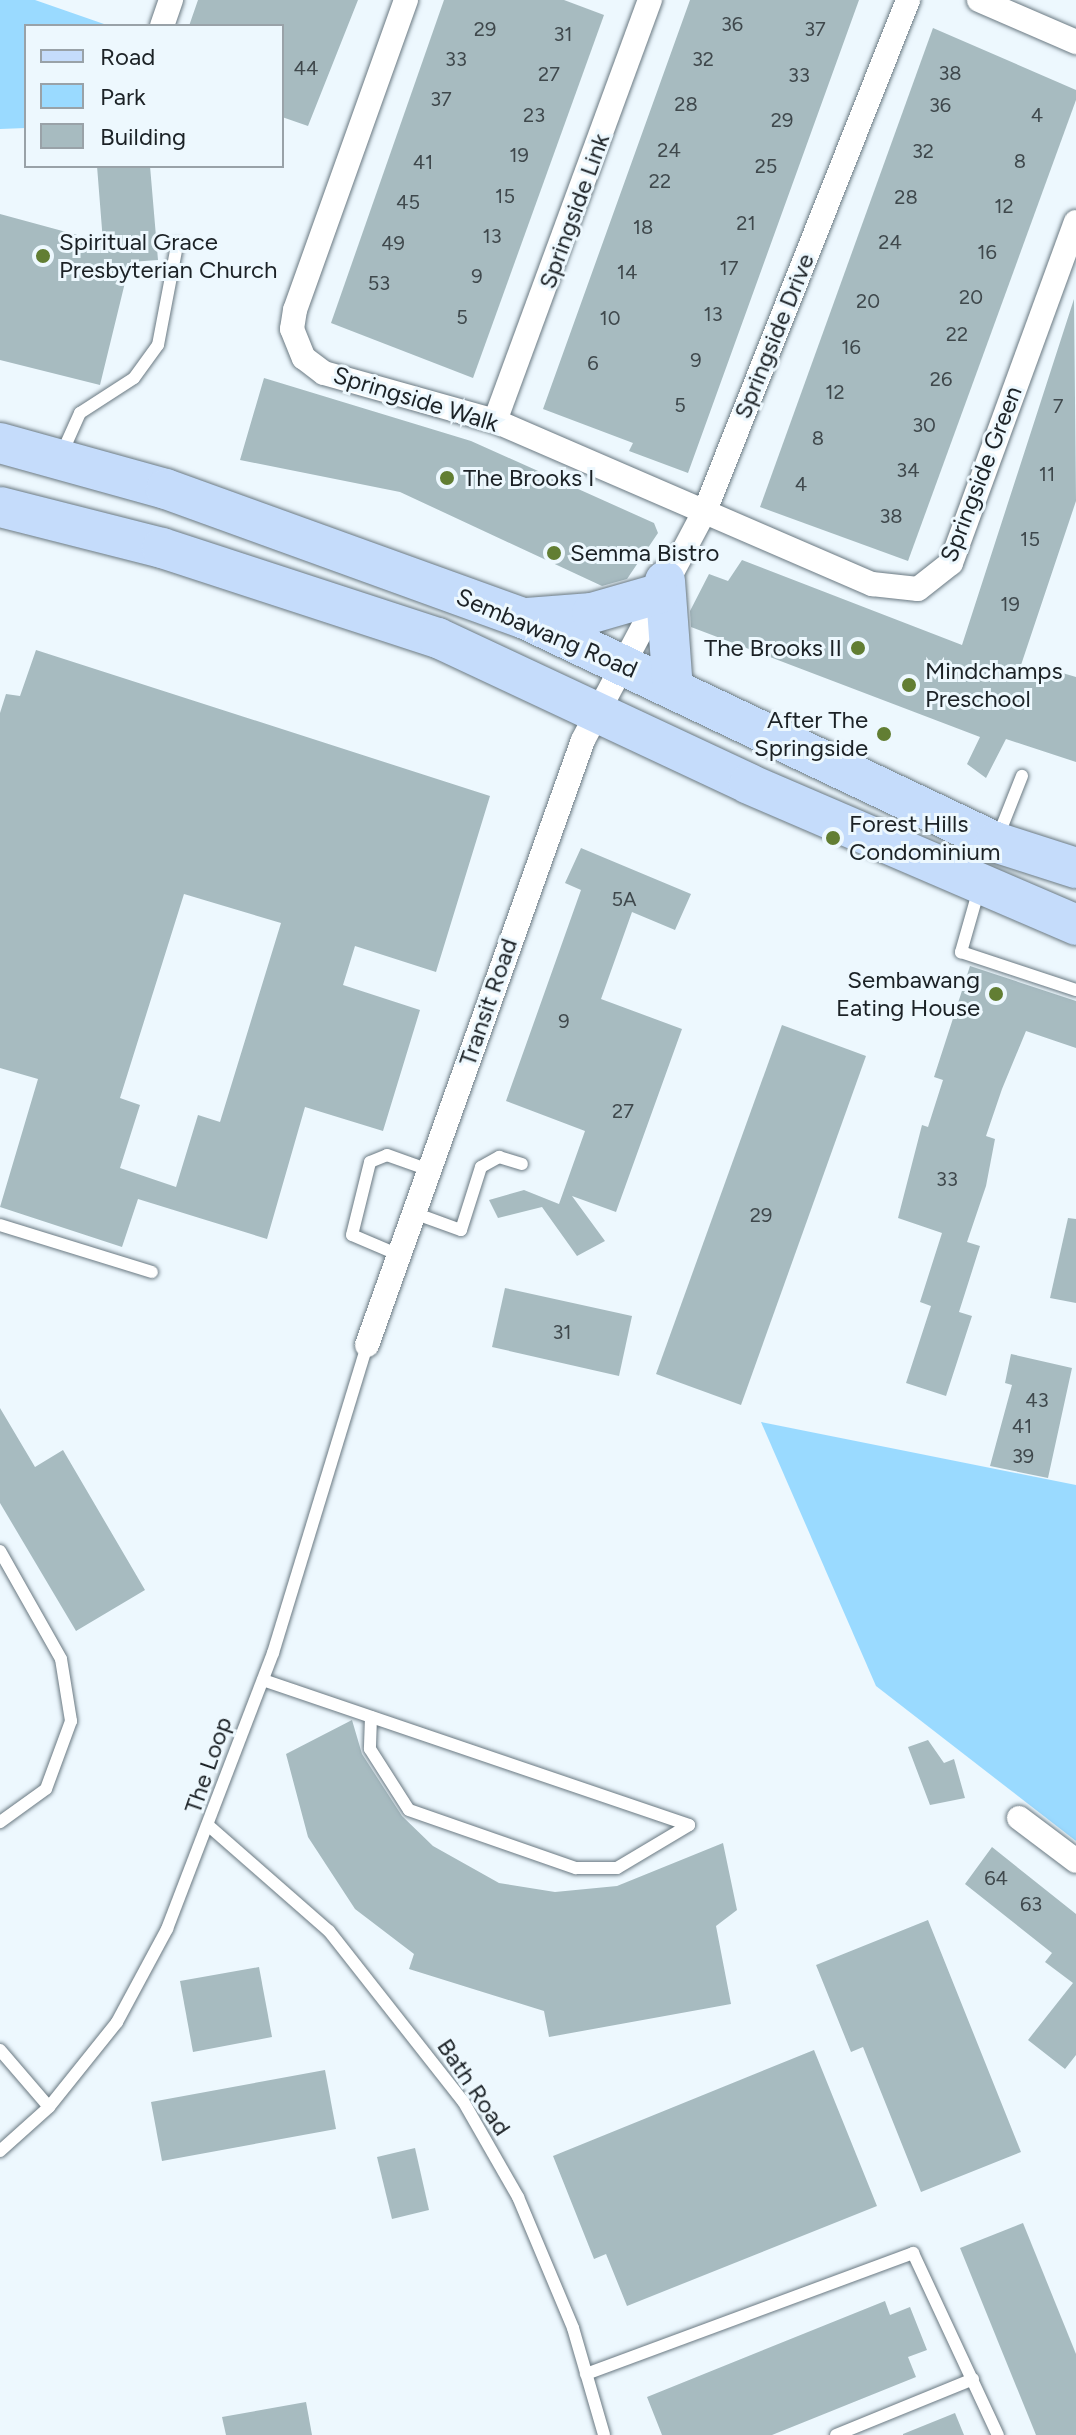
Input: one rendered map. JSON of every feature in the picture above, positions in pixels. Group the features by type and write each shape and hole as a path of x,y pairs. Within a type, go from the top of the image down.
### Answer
{"main road":[{"name":"Sembawang Road","path":"0,443 166,489 523,618 995,842 1076,868"},
{"name":"Sembawang Road","path":"0,507 162,548 438,638 597,708 980,886 1076,925"},
{"path":"523,618 592,613 662,588 673,689"}],"street":[{"path":"163,24 171,0"},
{"name":"Springside Walk","path":"406,0 295,310 295,347 324,373 495,421 705,511"},
{"name":"Springside Link","path":"495,421 650,0"},
{"name":"Springside Drive","path":"621,664 705,511 908,0"},
{"path":"979,0 1076,42"},
{"name":"Springside Green","path":"705,511 872,584 918,589 935,581 951,563 1076,222"},
{"name":"Transit Road","path":"367,1345 597,708 621,664"},
{"path":"1019,1818 1076,1861"}],"lane":[{"path":"59,459 80,413 134,378 158,345 177,245"},
{"path":"995,842 1022,776"},
{"path":"980,886 961,952 1076,990"},
{"path":"399,1255 352,1235 370,1162 387,1155 429,1170"},
{"path":"414,1213 461,1230 481,1167 499,1157 522,1164"},
{"path":"0,1225 152,1272"},
{"name":"The Loop","path":"0,2151 49,2107 117,2022 210,1827 263,1680 367,1345"},
{"path":"0,1551 61,1659 71,1721 46,1789 0,1822"},
{"path":"263,1680 689,1825 617,1868 576,1868 409,1810 370,1749 371,1717"},
{"name":"Bath Road","path":"210,1827 329,1931 463,2101 518,2197 586,2374 604,2435"},
{"path":"0,2050 49,2107"},
{"path":"586,2374 907,2252 919,2259 998,2435"},
{"path":"836,2435 973,2379"}],"green space":[{"path":"0,0 35,0 104,24 24,24 24,128 0,129"},
{"path":"761,1422 1076,1485 1076,1841 876,1686"}],"building":[{"path":"198,0 358,0 308,126 284,118 284,24 190,24"},
{"path":"444,0 564,0 604,15 473,378 331,323"},
{"path":"690,0 859,0 688,473 629,451 633,443 543,409"},
{"path":"933,28 1076,90 1076,100 908,561 760,507"},
{"name":"Spiritual Grace Presbyterian Church","path":"97,168 150,168 158,260 130,262 100,385 0,360 0,214 103,242"},
{"path":"1074,299 1076,501 1020,668 1056,681 1059,672 1076,677 1076,762 1006,739 986,778 967,764 980,737 691,627 690,611 709,574 728,581 742,560 962,645"},
{"name":"The Brooks I","path":"264,378 471,441 654,523 658,533 627,579 602,586 400,492 240,460"},
{"path":"36,650 490,796 436,972 355,946 343,985 420,1010 383,1131 305,1107 267,1239 138,1199 122,1247 0,1207 38,1079 0,1068 0,713 6,694 20,696","holes":["184,894 281,923 220,1122 198,1115 176,1187 120,1168 140,1105 120,1098"]},
{"path":"581,848 691,894 675,930 632,912 601,999 682,1029 616,1212 572,1196 605,1241 577,1256 542,1207 498,1218 489,1200 524,1190 559,1204 585,1131 506,1101 581,890 565,883"},
{"path":"970,966 1076,1001 1076,1048 1026,1031 1002,1089 986,1136 995,1139 986,1186 967,1242 980,1246 959,1312 972,1316 946,1396 906,1383 931,1306 920,1302 942,1233 898,1218 922,1125 928,1127 943,1080 934,1077"},
{"path":"782,1025 866,1056 741,1405 656,1374"},
{"path":"1068,1218 1076,1219 1076,1303 1050,1298"},
{"path":"505,1288 632,1316 619,1376 492,1347"},
{"path":"1011,1354 1072,1368 1048,1478 990,1466 1012,1385 1005,1383"},
{"path":"0,1408 35,1467 63,1450 145,1590 76,1631 0,1503"},
{"path":"352,1720 362,1754 402,1816 433,1846 499,1883 555,1892 617,1886 723,1843 737,1910 716,1926 731,2004 549,2037 544,2011 409,1969 414,1954 355,1909 308,1837 286,1754"},
{"path":"928,1740 944,1763 954,1759 965,1798 930,1805 908,1747"},
{"path":"992,1847 1076,1914 1076,2055 1065,2069 1028,2040 1073,1983 1045,1962 1052,1953 965,1884"},
{"path":"928,1920 1021,2152 921,2192 863,2047 851,2052 816,1965"},
{"path":"259,1967 272,2037 193,2052 180,1981"},
{"path":"814,2050 877,2206 627,2306 606,2254 594,2259 553,2156"},
{"path":"325,2070 336,2129 162,2161 151,2102"},
{"path":"415,2148 429,2210 392,2219 377,2157"},
{"path":"1023,2223 1076,2354 1076,2435 1036,2435 960,2248"},
{"path":"885,2301 890,2315 910,2307 927,2350 908,2357 916,2377 772,2435 662,2435 647,2397"},
{"path":"306,2402 312,2435 226,2435 222,2417"},
{"path":"955,2413 964,2435 903,2435 903,2434"}],"place":[{"name":"Spiritual Grace Presbyterian Church","path":"43,256"},
{"name":"The Brooks I","path":"447,478"},
{"name":"Semma Bistro","path":"554,553"},
{"name":"The Brooks II","path":"858,648"},
{"name":"Mindchamps Preschool","path":"909,685"},
{"name":"After The Springside","path":"884,734"},
{"name":"Forest Hills Condominium","path":"833,838"},
{"name":"Sembawang Eating House","path":"996,994"}]}
